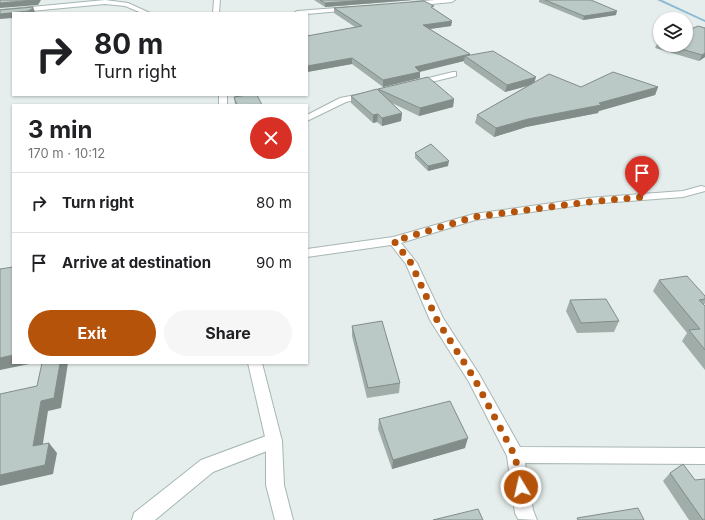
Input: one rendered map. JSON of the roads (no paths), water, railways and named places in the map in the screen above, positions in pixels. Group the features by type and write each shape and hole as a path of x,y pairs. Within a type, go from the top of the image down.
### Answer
{"street":[{"path":"216,12 217,0"},
{"path":"406,4 452,0"},
{"path":"0,12 105,2 126,4 145,12"},
{"path":"308,12 354,8"},
{"path":"405,86 453,74"},
{"path":"308,118 343,100 374,93"},
{"path":"308,254 394,241 474,217 588,202 683,194 701,189"},
{"path":"394,241 411,263 437,320 474,378 515,456 524,513 528,520"},
{"path":"255,364 274,441 276,485 284,520"},
{"path":"141,520 207,466 274,441"},
{"path":"515,456 705,456"}],"waterway":[{"path":"659,0 705,21"}]}
